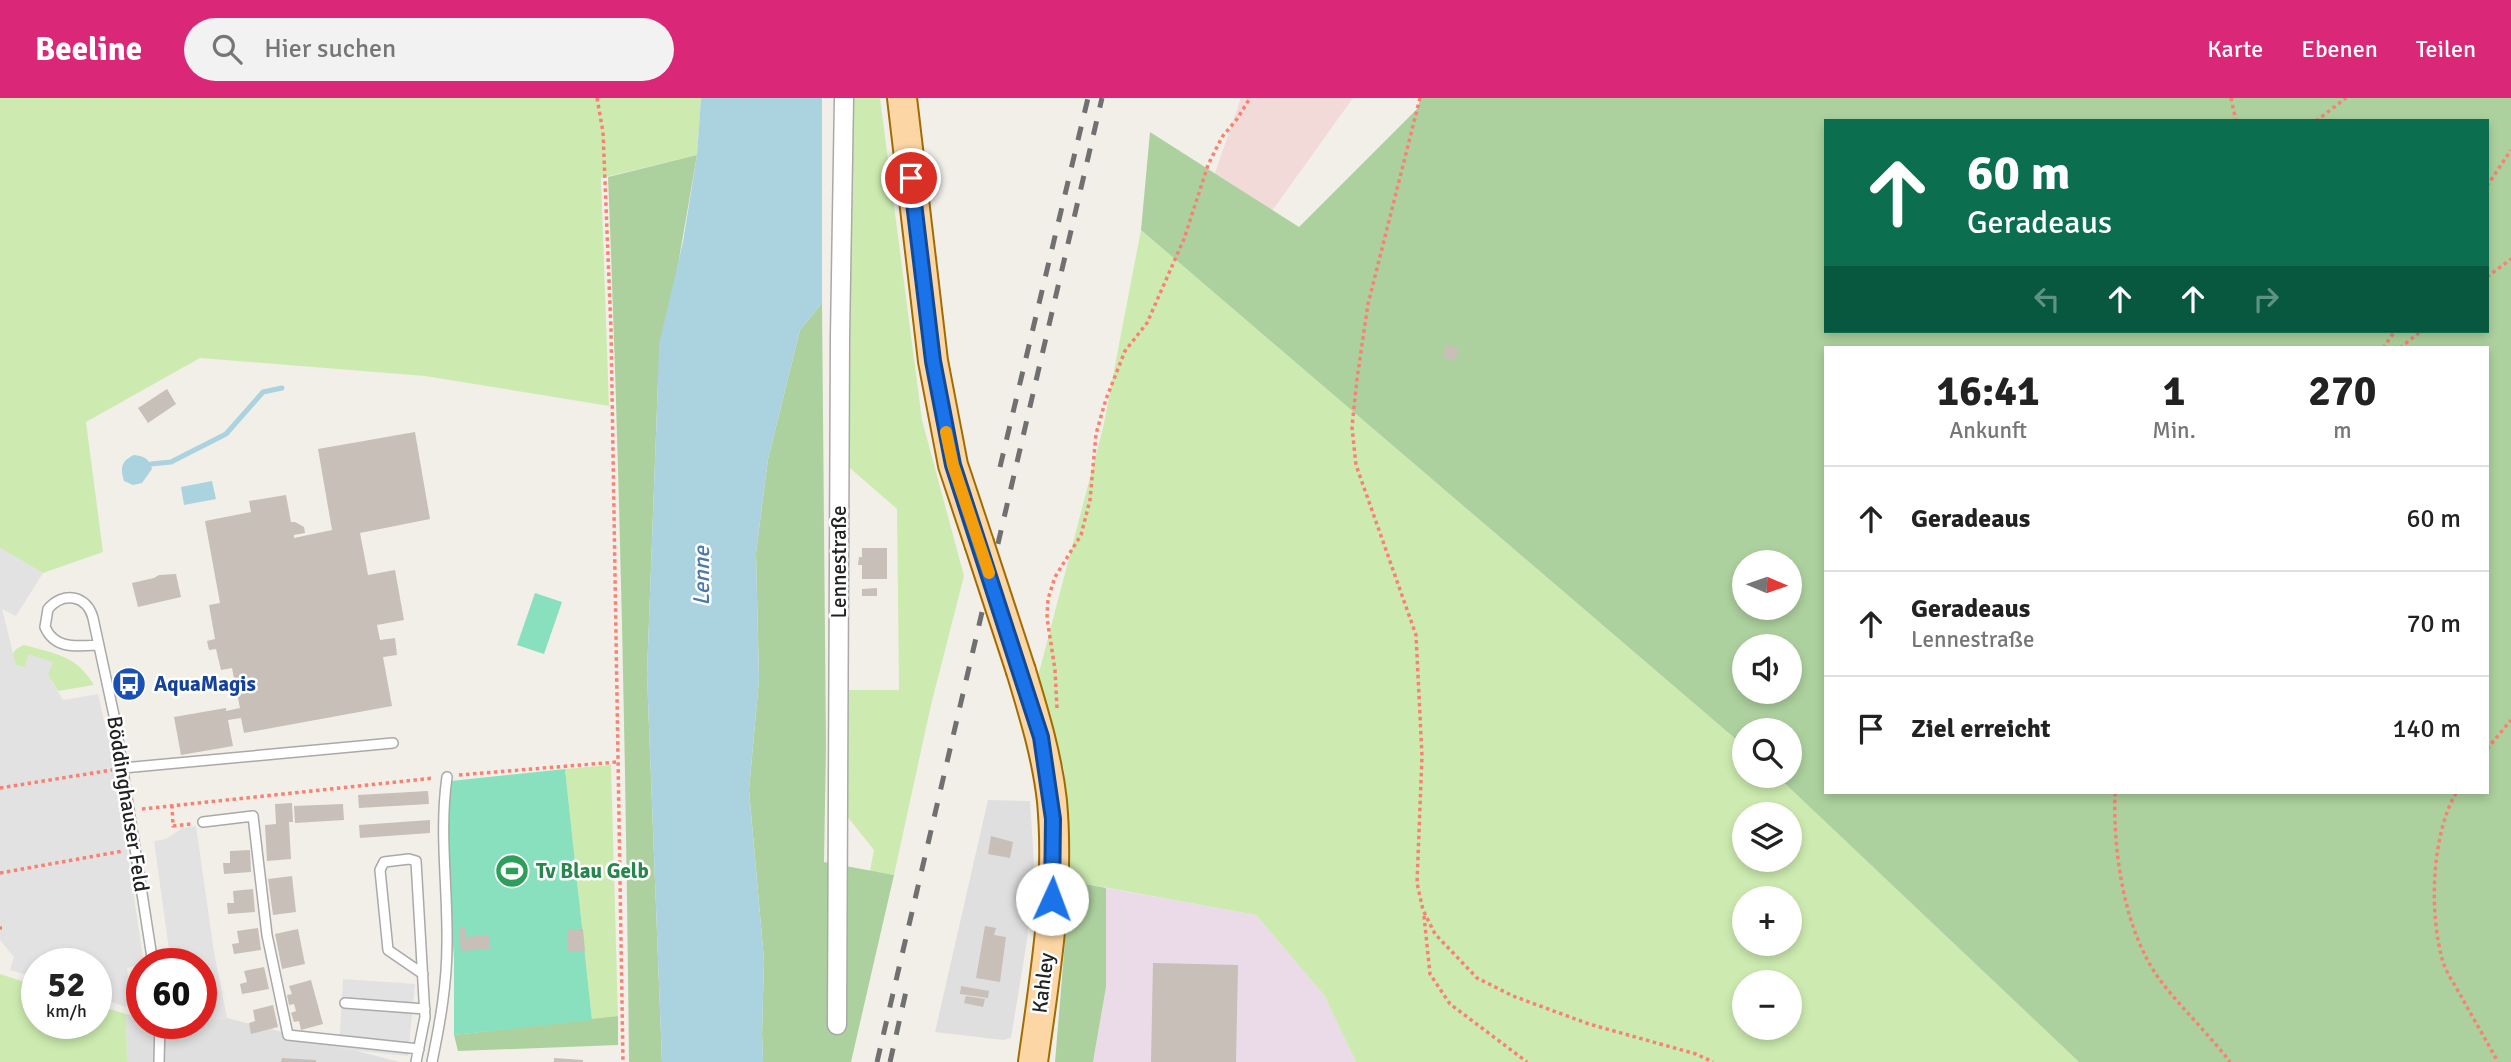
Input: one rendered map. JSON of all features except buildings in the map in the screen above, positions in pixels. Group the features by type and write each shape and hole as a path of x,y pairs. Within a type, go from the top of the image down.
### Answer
{"main road":[{"name":"Kahley","path":"902,98 933,361 953,465 1041,737 1051,799 1054,879 1033,1062"}],"street":[{"name":"Lennestraße","path":"837,1025 844,98"}],"lane":[{"name":"Böddinghauser Feld","path":"99,645 63,645 55,641 45,627 48,609 62,598 79,599 92,611 99,645 123,768 150,948"},
{"path":"123,768 393,743"},
{"path":"432,1062 445,1000 447,945 442,808 447,776"},
{"path":"203,822 253,816 267,935 288,1035 419,1049"},
{"path":"416,1062 425,1017 423,974 416,861 409,859 384,862 380,870 388,950 423,974"},
{"path":"345,1003 425,1009"},
{"path":"159,1062 160,1039"}],"path":[{"path":"597,98 603,132 611,330 623,1062"},
{"path":"1041,737 1055,719 1058,705 1047,618 1048,599 1055,577 1081,535 1090,500 1096,434 1106,399 1125,351 1147,323 1184,239 1208,165 1222,137 1250,98"},
{"path":"1420,98 1368,304 1352,427 1356,465 1416,635 1422,755 1417,883 1423,910 1430,974 1450,1004 1527,1062"},
{"path":"2231,98 2236,119"},
{"path":"2319,119 2346,98"},
{"path":"2489,183 2511,150"},
{"path":"2489,276 2511,259"},
{"path":"2402,346 2419,333"},
{"path":"2489,746 2511,720"},
{"path":"129,810 447,776 617,762"},
{"path":"0,788 123,768"},
{"path":"2115,794 2119,862 2128,912 2139,944 2160,979 2230,1062"},
{"path":"2455,794 2449,804 2437,850 2437,933 2444,964 2498,1062"},
{"path":"172,806 173,826 203,822"},
{"path":"0,873 135,849"},
{"path":"1423,910 1435,934 1477,978 1513,996 1589,1024 1696,1054 1713,1062"}],"shaded area":[{"path":"1241,98 1353,98 1272,211 1215,173"},
{"path":"0,548 43,573 16,616 2,609 16,665 25,668 28,654 53,662 48,675 63,700 98,694 114,764 142,948 126,948 126,1007 112,1002 112,948 21,948 21,973 10,970 14,957 0,940"},
{"path":"988,800 1030,801 1034,863 1027,940 1011,1038 1003,1040 935,1032"},
{"path":"196,826 213,948 169,948 154,841 166,839 182,828"},
{"path":"1106,888 1256,915 1324,995 1356,1062 1093,1062 1106,987"},
{"path":"217,967 227,1018 217,1019"},
{"path":"343,979 415,984 408,1056 339,1049"},
{"path":"227,1018 400,1062 127,1062 127,1039 217,1039 217,1019"}],"green space":[{"path":"0,98 701,98 697,155 601,178 609,406 425,376 200,358 86,422 103,552 43,573 0,548"},
{"path":"848,98 880,98 922,420 964,576 931,705 894,875 870,871 874,850 846,815 843,690 899,690 897,509 843,462"},
{"path":"1421,98 2511,98 2511,1062 2079,1062 1790,788 1802,788 1802,718 1732,718 1732,736 1141,230 1150,132 1299,227 1417,109"},
{"path":"697,155 658,381 647,674 662,1062 629,1062 622,620 608,177"},
{"path":"1141,230 1732,736 1732,788 1790,788 2079,1062 1356,1062 1324,995 1256,915 1070,881 1064,769 1036,684 1103,428"},
{"path":"822,303 826,747 824,862 894,875 851,1062 763,1062 764,960 749,790 759,679 756,553 768,459 800,330"},
{"path":"535,593 562,602 544,654 517,645"},
{"path":"24,645 64,657 80,667 94,685 58,691 48,675 16,665 12,655"},
{"path":"611,765 618,1016 592,1020 565,769"},
{"name":"Tv Blau Gelb","path":"565,769 592,1020 454,1035 454,959 441,782"},
{"path":"1070,881 1106,888 1106,987 1093,1062 1055,1062"},
{"path":"0,974 21,981 21,1039 112,1039 112,1010 126,1014 127,1062 0,1062"},
{"path":"618,1016 618,1045 458,1051 454,1035"}],"water":[{"name":"Lenne","path":"701,98 822,98 822,303 800,330 768,459 756,553 759,679 749,790 764,960 763,1062 662,1062 647,674 659,345 683,242 697,155"},
{"path":"134,455 146,459 152,469 142,483 133,485 124,481 122,469 124,462"},
{"path":"212,481 216,499 184,505 181,487"}],"waterway":[{"path":"151,464 171,462 226,434 263,392 282,388"}],"railway":[{"path":"1000,467 1088,98"},
{"path":"877,1062 1102,98"},
{"path":"890,1062 907,987"}],"slow traffic":[{"path":"946,432 953,465 989,573"}],"place":[{"name":"AquaMagis","path":"129,684"},
{"name":"Tv Blau Gelb","path":"512,871"}],"route":[{"path":"911,178 933,361 953,465 1041,737 1053,819 1052,899"}]}
